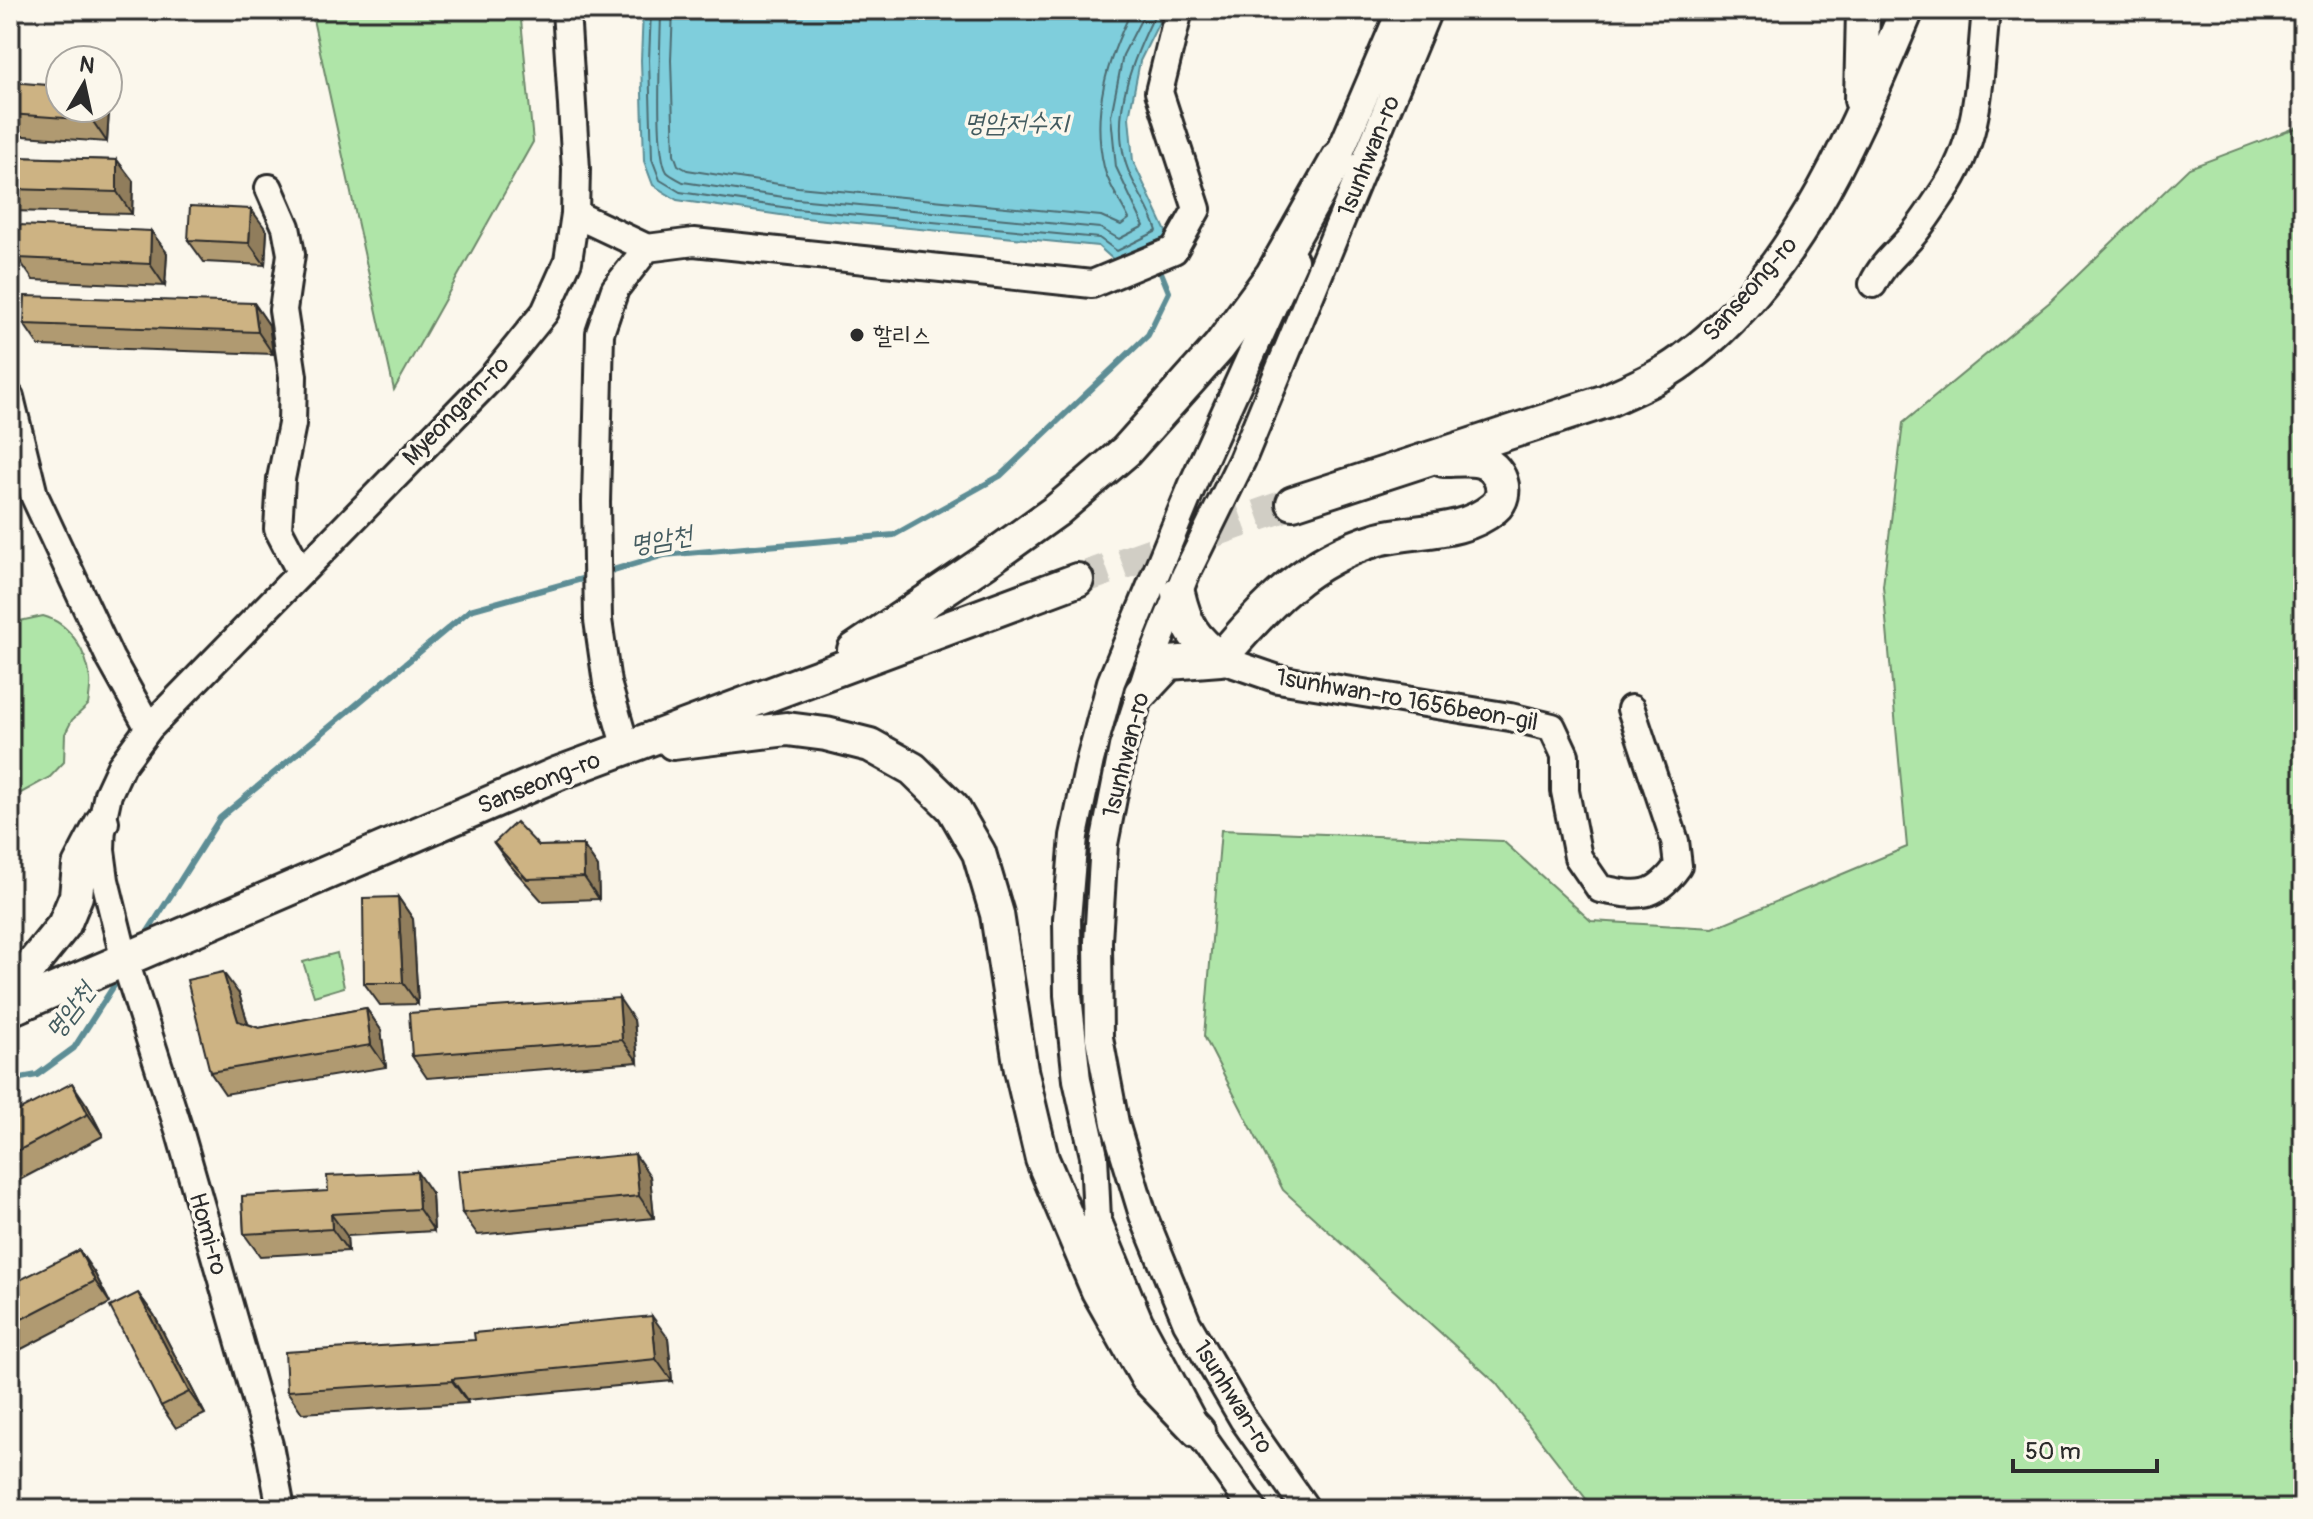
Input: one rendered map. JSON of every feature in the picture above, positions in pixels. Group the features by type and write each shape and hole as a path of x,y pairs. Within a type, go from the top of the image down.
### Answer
{"main road":[{"path":"1860,119 1863,10"},
{"name":"Sanseong-ro","path":"1293,503 1606,401 1650,381 1681,362 1740,308 1803,226 1860,119 1907,10"},
{"path":"812,677 1001,551 1056,511 1126,451 1219,347 1272,275 1338,158"},
{"path":"1141,693 1169,663 1220,659 1265,606 1296,579 1335,556 1378,539 1457,527 1480,518 1498,506 1503,491 1501,478 1492,467 1479,460 1420,460"},
{"name":"Sanseong-ro","path":"10,1009 559,773 1077,580"},
{"path":"1178,593 1184,618 1196,639 1220,659"},
{"path":"626,748 787,729 826,734 870,745 913,769 953,808 979,853 997,914 1021,1070 1042,1159 1098,1291 1147,1378 1198,1431"},
{"path":"10,1002 23,976 64,925 76,896 79,866 102,822"}],"street":[{"name":"Myeongam-ro","path":"125,961 105,880 101,850 102,822 108,794 121,766 149,728 493,376 545,312 568,261 575,214 576,169 566,10"},
{"path":"575,214 647,248 694,242 1092,284 1174,250 1197,209 1159,92 1179,10"},
{"name":"1sunhwan-ro","path":"1253,1509 1198,1431 1139,1321 1097,1219 1094,1156 1077,1080 1068,995 1067,919 1074,836 1111,682 1195,479 1252,357 1401,10"},
{"name":"1sunhwan-ro","path":"1306,1509 1243,1419 1187,1323 1143,1215 1115,1123 1099,1038 1104,844 1123,747 1178,593 1242,460 1428,10"},
{"path":"1873,284 1880,268 1911,236 1945,189 1964,154 1975,125 1986,10"},
{"path":"269,188 286,227 291,254 283,310 293,376 292,424 281,479 278,529 300,571"},
{"path":"626,748 607,683 598,620 596,502 600,333 615,289 647,248"},
{"path":"10,397 34,495 110,658 149,728"},
{"name":"1sunhwan-ro 1656beon-gil","path":"1220,659 1278,679 1510,717 1552,727 1565,755 1565,791 1578,857 1600,889 1635,896 1664,886 1678,866 1675,841 1631,709"},
{"name":"Homi-ro","path":"125,961 180,1133 269,1445 281,1509"}],"green space":[{"path":"311,10 520,10 533,142 394,390"},
{"path":"2303,125 2303,1509 1594,1509 1496,1383 1283,1190 1204,1036 1221,830 1503,841 1591,921 1713,928 1907,847 1883,586 1903,423 2051,301 2189,168"},
{"path":"43,616 61,625 81,649 90,679 88,705 72,720 65,734 64,762 50,777 10,799 10,623"},
{"path":"337,953 344,987 314,996 303,962"}],"water":[{"name":"명암저수지","path":"643,10 1165,10 1140,61 1129,117 1133,161 1168,236 1115,261 1098,246 794,217 677,200 653,185 644,161"}],"building":[{"path":"10,82 44,85 44,116 10,114"},
{"path":"10,157 117,160 117,192 10,189"},
{"path":"190,206 251,209 249,243 188,240"},
{"path":"19,225 151,231 150,264 18,258"},
{"path":"25,296 254,303 258,332 24,324"},
{"path":"516,822 539,846 583,845 584,877 527,879 494,843"},
{"path":"398,897 403,983 364,983 363,898"},
{"path":"223,972 238,1021 259,1028 366,1008 371,1045 210,1072 187,980"},
{"path":"619,998 622,1040 412,1056 409,1013"},
{"path":"72,1083 88,1114 10,1155 10,1115"},
{"path":"635,1154 639,1196 462,1213 458,1171"},
{"path":"417,1172 419,1209 331,1214 332,1229 244,1234 242,1196 328,1191 327,1176"},
{"path":"79,1250 95,1281 10,1325 10,1285"},
{"path":"138,1293 189,1392 161,1406 110,1307"},
{"path":"652,1316 656,1359 452,1381 287,1391 285,1352 475,1340 474,1333"},
{"path":"85,1505 85,1509 37,1509"}],"waterway":[{"name":"명암천","path":"603,573 664,555 894,535 1000,476 1148,335 1169,292 1158,265"},
{"name":"명암천","path":"145,936 220,818 470,610 589,577"},
{"name":"명암천","path":"10,1080 37,1075 74,1048 117,981"}],"tunnel":[{"path":"1077,580 1293,503"}],"place":[{"name":"할리스","path":"857,335"}]}
